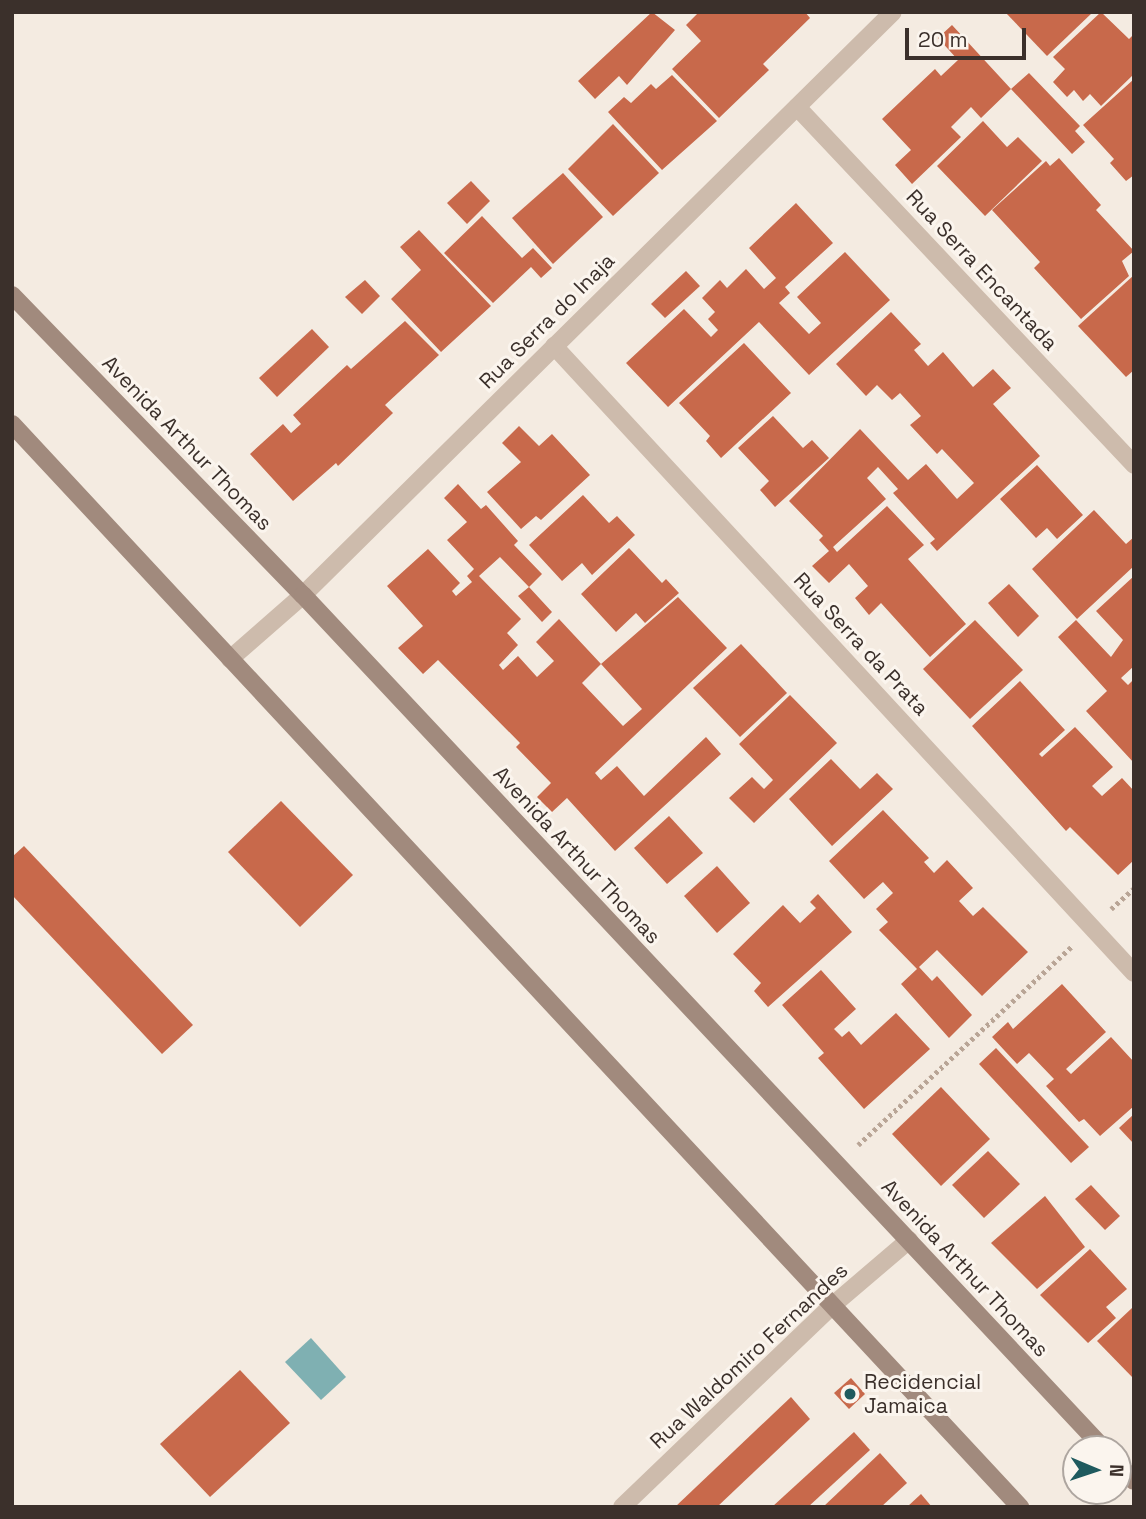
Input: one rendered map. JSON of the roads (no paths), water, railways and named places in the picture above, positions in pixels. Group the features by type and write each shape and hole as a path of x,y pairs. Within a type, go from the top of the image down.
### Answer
{"main road":[{"name":"Avenida Arthur Thomas","path":"12,295 303,595 1091,1435"},
{"path":"12,424 1020,1507"}],"street":[{"name":"Rua Serra do Inaja","path":"230,659 303,595 893,12"},
{"name":"Rua Serra Encantada","path":"797,107 1134,465"},
{"name":"Rua Serra da Prata","path":"554,346 1134,973"},
{"name":"Rua Waldomiro Fernandes","path":"622,1507 832,1305 909,1240"}],"water":[{"path":"311,1338 346,1377 321,1400 285,1362"}],"place":[{"name":"Recidencial Jamaica","path":"850,1394"}]}
